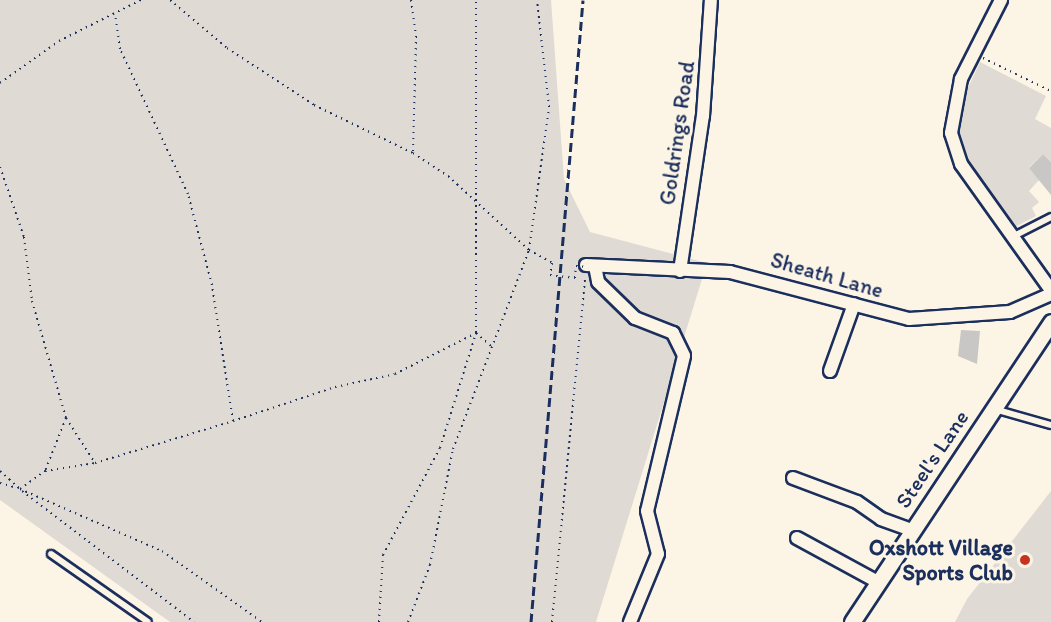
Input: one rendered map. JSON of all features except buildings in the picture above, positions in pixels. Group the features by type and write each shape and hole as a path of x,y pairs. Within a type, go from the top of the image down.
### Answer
{"street":[{"name":"Goldrings Road","path":"680,271 703,116 711,0"},
{"path":"1001,0 955,96 954,151 1051,292"},
{"name":"Sheath Lane","path":"589,266 753,276 895,316 934,319 1010,312 1051,292"},
{"path":"589,266 598,282 635,318 673,333 684,356 646,511 658,554 630,622"},
{"path":"831,371 855,304"},
{"name":"Steel's Lane","path":"852,622 876,581 1051,322"},
{"path":"793,478 858,502 881,519 911,530"},
{"path":"797,538 876,581"}],"lane":[{"path":"1012,237 1051,217"},
{"path":"993,409 1051,425"},
{"path":"51,554 148,622"}],"path":[{"path":"0,83 59,41 141,0"},
{"path":"170,0 227,48 314,105 413,153 477,203 529,250 552,263 550,275 575,278 576,266 589,266 552,622"},
{"path":"411,0 416,36 413,153"},
{"path":"379,622 383,555 440,448 476,333 476,0"},
{"path":"408,622 430,566 453,449 529,250 548,116 537,0"},
{"path":"115,14 120,49 189,194 212,285 233,421"},
{"path":"974,53 1051,91"},
{"path":"0,167 24,237 32,301 66,418 96,463"},
{"path":"20,489 45,471 96,463 335,387 395,374 476,333"},
{"path":"476,333 493,348"},
{"path":"45,471 66,418"},
{"path":"0,471 20,489 194,622"},
{"path":"0,483 20,489 162,551 262,622"}],"shaded area":[{"path":"0,0 551,0 564,179 590,232 707,263 596,622 170,622 0,500"},
{"path":"980,62 1046,96 1035,119 1051,128 1051,162 1043,154 1029,167 1040,179 1029,191 1039,202 1032,208 1036,216 1015,227 966,160 958,138 959,107"},
{"name":"Oxshott Village Sports Club","path":"1051,491 1051,622 955,622 967,599"}],"railway":[{"path":"531,622 583,0"}],"place":[{"name":"Oxshott Village Sports Club","path":"1025,560"}]}
